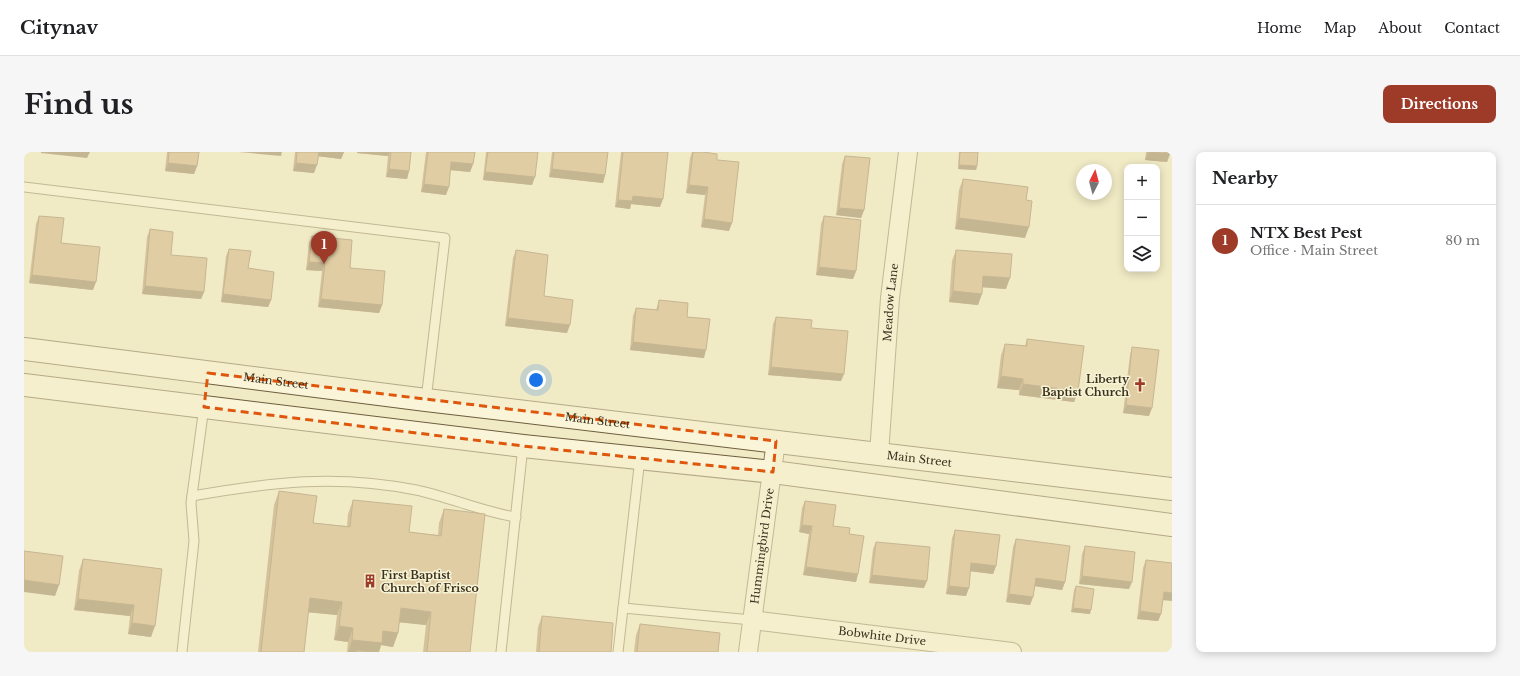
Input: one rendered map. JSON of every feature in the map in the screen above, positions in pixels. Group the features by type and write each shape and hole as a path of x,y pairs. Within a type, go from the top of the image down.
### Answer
{"main road":[{"name":"Main Street","path":"24,349 426,400 1172,489"},
{"path":"204,407 208,373"},
{"path":"24,385 523,446 773,472 1172,525"},
{"path":"423,433 426,400"},
{"path":"523,446 527,412"}],"street":[{"name":"Meadow Lane","path":"879,454 890,298 908,152"},
{"name":"Hummingbird Drive","path":"748,652 776,441"},
{"name":"Bobwhite Drive","path":"752,620 1012,652"}],"lane":[{"path":"24,188 445,238 426,400"},
{"path":"182,652 194,548 191,508 192,496 204,407"},
{"path":"501,652 523,446"},
{"path":"618,652 640,458"},
{"path":"192,496 294,481 353,481 418,491 516,517"},
{"path":"623,608 752,620"}],"highlighted area":[{"path":"208,373 776,441 773,472 523,446 204,407"}],"building":[{"path":"169,152 199,152 197,166 168,163"},
{"path":"297,152 319,152 317,165 296,163"},
{"path":"391,152 411,152 409,171 389,169"},
{"path":"428,152 475,152 473,164 451,162 449,187 424,184"},
{"path":"488,152 538,152 535,177 485,172"},
{"path":"554,152 608,152 605,175 552,169"},
{"path":"623,152 668,152 663,199 633,196 632,201 618,200"},
{"path":"693,152 717,154 717,160 739,162 732,223 704,219 708,187 689,185"},
{"path":"960,152 978,152 977,166 959,165"},
{"path":"1149,152 1170,152 1170,154"},
{"path":"845,156 870,158 864,210 839,208"},
{"path":"963,179 1028,187 1026,200 1032,201 1029,227 959,218"},
{"path":"39,216 64,218 61,243 100,247 96,282 32,275"},
{"path":"824,216 861,220 856,271 819,267"},
{"path":"150,229 173,232 171,255 207,258 204,292 145,286"},
{"path":"312,236 352,240 350,268 385,271 382,305 321,299 325,263 309,262"},
{"path":"229,249 251,251 248,268 274,272 271,300 223,294"},
{"path":"516,250 548,255 544,296 573,300 570,325 508,318"},
{"path":"956,250 1012,254 1010,278 983,276 982,294 953,291"},
{"path":"659,300 688,303 687,317 710,319 706,350 633,342 636,308 658,310"},
{"path":"776,317 812,320 811,328 848,331 844,374 771,367"},
{"path":"1027,339 1084,346 1078,391 1023,384 1023,379 1001,376 1005,344 1027,346"},
{"name":"Liberty Baptist Church","path":"1132,347 1159,350 1152,408 1126,405"},
{"name":"First Baptist Church of Frisco","path":"279,491 317,496 313,523 350,527 353,500 412,506 409,532 441,536 444,509 485,514 470,652 427,652 431,612 401,608 398,633 383,631 382,643 352,640 353,628 339,626 342,602 310,598 304,652 261,652"},
{"path":"805,501 836,505 833,526 850,528 849,534 864,536 858,574 806,567 812,526 802,525"},
{"path":"955,530 1000,535 996,566 971,563 969,588 949,586"},
{"path":"1016,539 1070,546 1065,582 1036,578 1033,597 1009,594"},
{"path":"876,542 930,547 927,581 872,575"},
{"path":"1085,546 1135,552 1132,582 1082,576"},
{"path":"24,551 63,556 59,585 24,580"},
{"path":"83,559 162,569 155,626 132,623 134,605 78,599"},
{"path":"1146,560 1172,563 1172,593 1164,592 1161,614 1140,611"},
{"path":"1076,586 1094,589 1091,610 1073,608"},
{"path":"542,616 613,623 611,652 539,652"},
{"path":"640,624 720,633 718,652 637,652"},
{"path":"357,650 369,652 357,652"}],"place":[{"name":"NTX Best Pest","path":"324,264"},
{"name":"Liberty Baptist Church","path":"1140,385"},
{"name":"First Baptist Church of Frisco","path":"370,581"}]}
